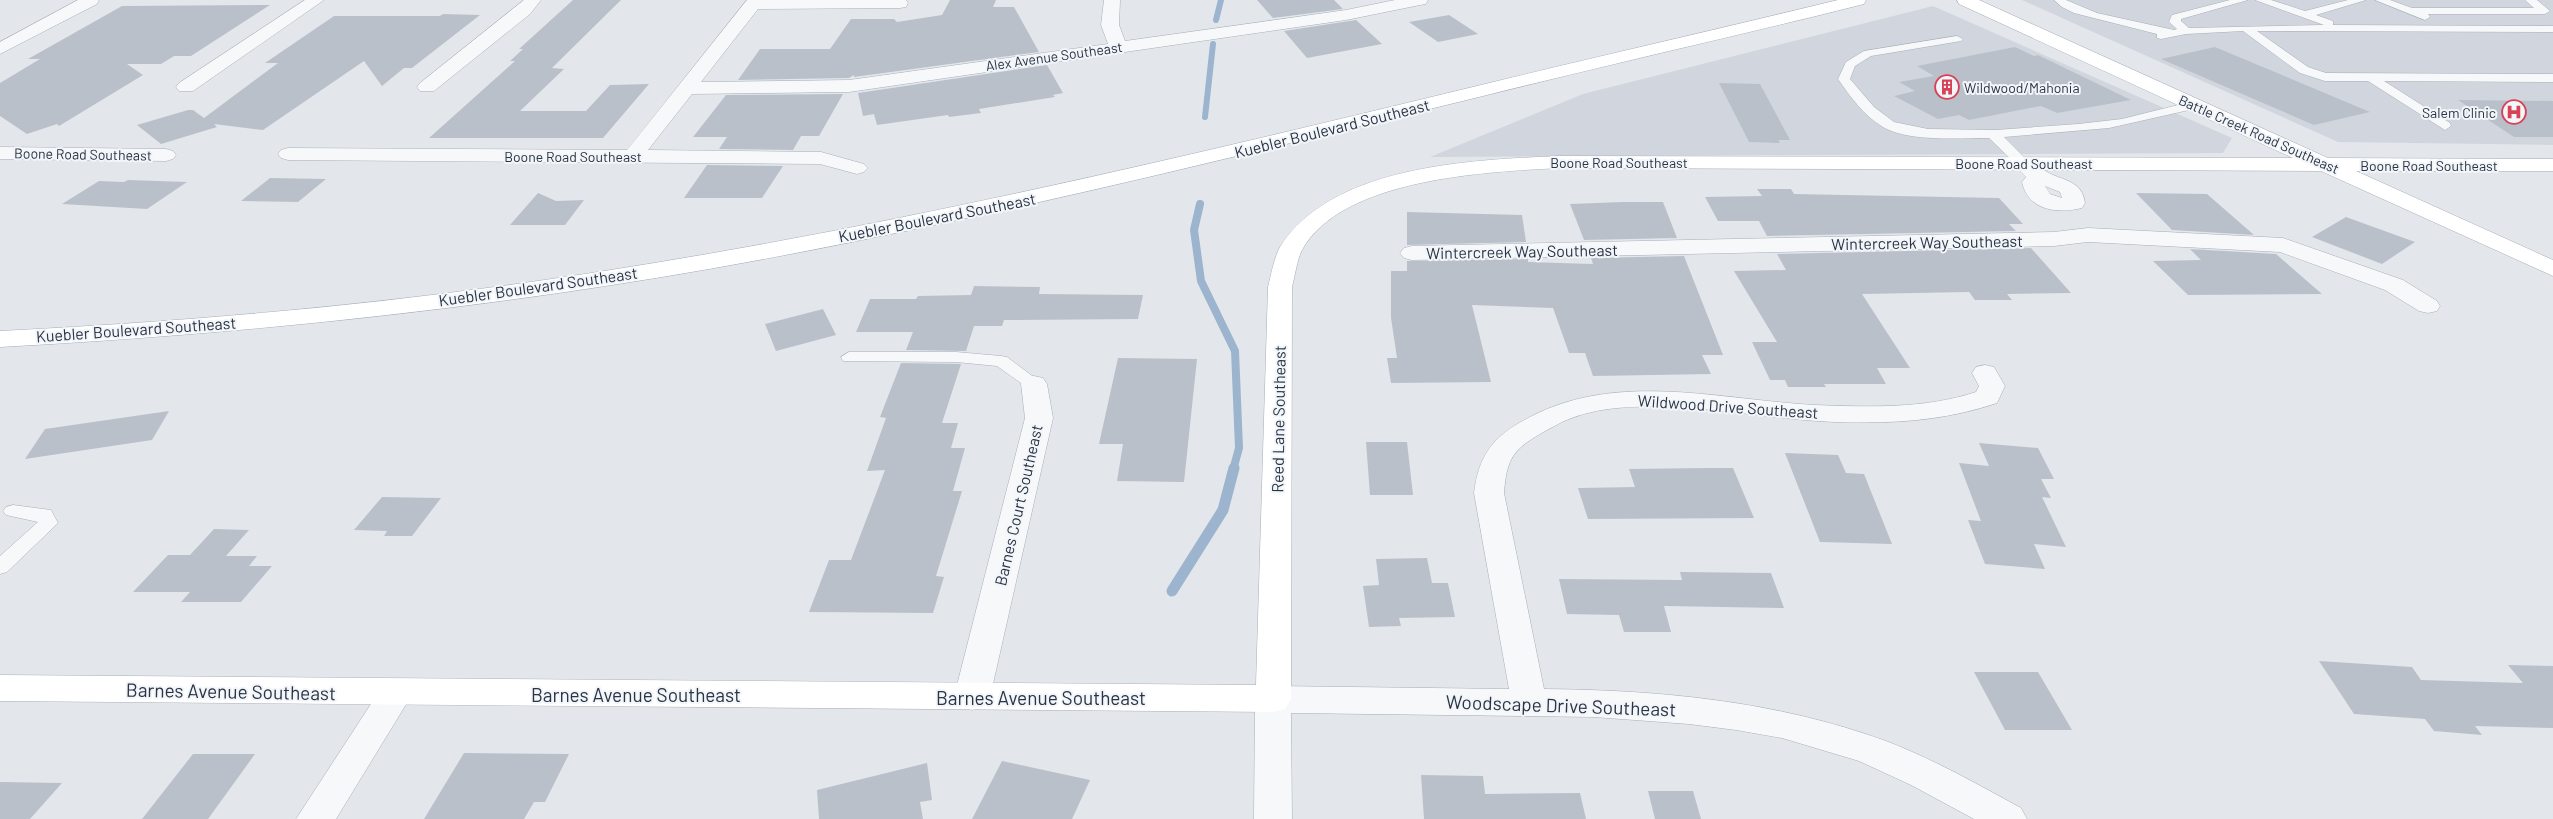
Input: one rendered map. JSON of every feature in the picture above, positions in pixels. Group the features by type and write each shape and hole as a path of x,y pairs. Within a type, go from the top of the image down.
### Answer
{"main road":[{"name":"Kuebler Boulevard Southeast","path":"0,339 258,320 398,305 599,279 725,258 1027,199 1207,158 1858,0"},
{"name":"Battle Creek Road Southeast","path":"1964,0 2553,269"},
{"name":"Boone Road Southeast","path":"1496,164 1622,161 2553,165"},
{"name":"Reed Lane Southeast","path":"1273,699 1280,288 1283,266 1288,254 1302,234 1319,218 1364,193 1424,175 1496,164"},
{"name":"Barnes Avenue Southeast","path":"0,688 396,693 1273,699"}],"street":[{"path":"0,49 91,0"},
{"path":"186,88 316,0"},
{"path":"427,88 524,10 533,0"},
{"path":"1112,0 1108,21 1110,32 1119,47"},
{"name":"Alex Avenue Southeast","path":"686,88 849,86 1346,15 1420,0"},
{"path":"633,156 755,2 900,3"},
{"name":"Boone Road Southeast","path":"0,154 166,155"},
{"name":"Boone Road Southeast","path":"288,154 821,158 857,168"},
{"path":"2023,163 2041,178 2033,182 2034,189 2040,197 2049,203 2064,206 2088,235"},
{"name":"Wintercreek Way Southeast","path":"1412,253 2054,239 2088,235 2283,245 2394,285 2428,306"},
{"name":"Wildwood Drive Southeast","path":"1529,702 1489,492 1491,469 1502,450 1518,436 1543,419 1575,408 1633,399 1661,399 1813,413 1891,414 1932,410 1987,398 1992,386 1985,373"},
{"name":"Barnes Court Southeast","path":"972,697 1039,418 1034,384"},
{"path":"315,819 396,693"},
{"name":"Woodscape Drive Southeast","path":"1273,699 1623,703 1699,711 1774,724 1872,751 1930,776 2008,819"},
{"name":"Reed Lane Southeast","path":"1273,699 1273,819"}],"lane":[{"path":"2059,0 2068,7 2134,26 2172,33"},
{"path":"2210,0 2224,5"},
{"path":"2186,31 2175,22 2176,17 2243,0"},
{"path":"2260,0 2341,28"},
{"path":"2303,15 2361,0"},
{"path":"2380,0 2414,11 2445,28"},
{"path":"2488,0 2509,12"},
{"path":"2414,11 2545,11 2530,0"},
{"path":"2146,39 2186,31 2245,28 2553,29"},
{"path":"2245,28 2304,70 2325,77 2553,78"},
{"path":"1957,39 1868,54 1850,64 1844,79 1856,96 1890,125 1912,132 1943,135 2099,126 2194,105"},
{"path":"2370,77 2445,126"},
{"path":"1991,132 2023,163"},
{"name":"Barnes Court Southeast","path":"849,357 956,357 1001,361 1034,384"},
{"path":"0,567 48,523 44,514 13,511"}],"shaded area":[{"path":"2022,0 2553,0 2553,145 2338,142"},
{"path":"1933,6 2232,138 2223,153 1430,157 1583,94"}],"building":[{"path":"573,0 621,0 552,68 564,69 520,111 586,111 610,85 649,84 603,138 429,138 515,61 510,61 523,49 519,49"},
{"path":"950,0 996,0 993,7 1014,7 1039,52 854,77 854,75 849,78 738,80 760,49 830,49 851,19 894,19 897,22 942,15"},
{"path":"1257,0 1334,0 1343,9 1273,18"},
{"path":"270,5 191,56 174,56 161,64 127,64 143,75 59,126 57,124 27,134 0,116 0,83 40,59 28,59 122,6"},
{"path":"443,14 480,15 412,68 404,68 382,86 364,61 263,130 214,124 217,127 161,144 137,125 188,110 193,110 204,118 278,63 265,63 334,16 440,16"},
{"path":"1449,15 1478,34 1438,42 1409,22"},
{"path":"1356,20 1382,44 1307,58 1284,31"},
{"name":"Wildwood/Mahonia","path":"2015,47 2034,56 2038,55 2131,100 2057,113 2041,106 1969,120 1959,115 1938,119 1894,96 1915,91 1899,82 1934,76 1917,66"},
{"path":"2215,47 2370,112 2314,125 2161,59"},
{"path":"1047,65 1063,93 1053,95 1055,97 979,109 981,113 949,117 948,115 877,125 874,114 863,116 858,93"},
{"path":"1719,83 1760,84 1790,140 1778,140 1780,143 1749,142"},
{"path":"843,94 819,136 801,136 793,150 719,149 727,137 693,137 726,95"},
{"name":"Salem Clinic","path":"2458,100 2553,101 2553,137 2514,137"},
{"path":"707,165 783,166 762,198 684,198"},
{"path":"270,178 326,179 298,202 241,201"},
{"path":"128,180 187,182 147,209 62,204 99,181 124,182"},
{"path":"1757,189 1791,189 1794,194 1999,198 2023,224 2009,224 2016,231 1767,236 1759,221 1718,221 1705,197 1762,196"},
{"path":"538,193 556,201 584,200 565,225 510,225"},
{"path":"2136,193 2207,194 2254,235 2172,230"},
{"path":"1663,202 1677,238 1584,240 1570,204"},
{"path":"1407,212 1522,215 1526,242 1407,245"},
{"path":"2346,217 2415,242 2382,264 2312,237"},
{"path":"2031,248 2071,293 2007,294 2012,300 1975,300 1969,292 1862,294 1910,368 1877,368 1886,384 1824,384 1826,387 1788,387 1785,380 1770,380 1752,342 1777,342 1734,271 1786,270 1777,254"},
{"path":"2190,249 2276,254 2322,294 2188,295 2153,261 2201,260"},
{"path":"1684,256 1723,355 1702,355 1711,374 1593,376 1585,353 1569,353 1553,308 1472,305 1491,382 1391,383 1387,358 1397,358 1391,318 1391,271 1407,271 1407,261 1528,259 1528,262 1593,264 1591,258"},
{"path":"974,286 1040,287 1039,294 1143,295 1138,319 1004,320 1002,326 974,326 966,351 906,350 913,332 856,332 870,299 916,299 918,296 971,295"},
{"path":"823,309 836,335 776,351 765,324"},
{"path":"1118,358 1197,359 1184,482 1117,481 1123,444 1099,444"},
{"path":"901,363 961,364 942,423 958,423 951,448 965,448 953,491 962,491 936,576 944,577 933,613 809,612 829,560 851,560 885,470 867,471 886,418 880,417"},
{"path":"169,411 152,440 25,459 45,429"},
{"path":"1366,442 1407,442 1413,495 1370,495"},
{"path":"1979,443 2038,448 2054,479 2041,479 2051,498 2042,497 2066,547 2034,544 2045,569 1985,564 1968,520 1981,521 1959,463 1989,466"},
{"path":"1785,453 1838,455 1846,473 1864,474 1892,544 1820,542"},
{"path":"1733,468 1754,518 1588,519 1578,488 1635,487 1629,469"},
{"path":"382,497 441,498 412,536 384,536 387,531 354,530"},
{"path":"214,529 249,530 226,556 257,556 249,566 272,566 241,602 181,602 190,592 133,592 168,555 190,555"},
{"path":"1427,558 1432,583 1448,583 1455,617 1399,618 1401,626 1369,627 1363,586 1379,585 1376,559"},
{"path":"1680,572 1771,573 1784,608 1664,606 1671,632 1624,632 1619,615 1567,614 1559,579 1682,580"},
{"path":"2319,661 2412,667 2421,680 2523,683 2508,665 2553,666 2553,728 2475,726 2482,735 2434,731 2425,719 2354,714"},
{"path":"1974,672 2038,672 2072,730 2005,730"},
{"path":"464,753 569,754 545,802 534,802 524,819 424,819"},
{"path":"193,754 255,754 208,819 142,819"},
{"path":"1002,761 1090,780 1072,819 972,819"},
{"path":"927,763 932,800 920,802 923,819 819,819 817,790"},
{"path":"1421,775 1483,776 1485,794 1580,793 1586,819 1424,819"},
{"path":"0,782 62,783 30,819 0,819"},
{"path":"1648,791 1693,791 1701,819 1655,819"}],"waterway":[{"path":"1216,20 1221,0"},
{"path":"1205,117 1213,44"},
{"path":"1200,204 1194,230 1201,281 1235,351 1239,448 1233,470"},
{"path":"1172,591 1223,510 1234,468"}],"place":[{"name":"Wildwood/Mahonia","path":"1947,87"},
{"name":"Salem Clinic","path":"2514,112"}]}
